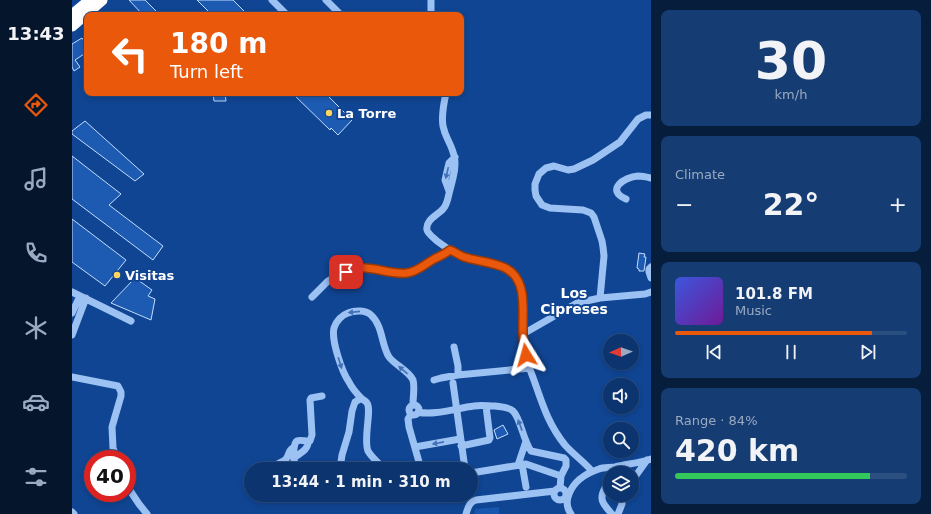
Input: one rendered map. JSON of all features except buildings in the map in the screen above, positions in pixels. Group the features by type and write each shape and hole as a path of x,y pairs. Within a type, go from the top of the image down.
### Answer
{"highway":[{"path":"72,15 90,0"},
{"path":"88,12 102,0"},
{"path":"72,26 84,16"}],"street":[{"path":"272,0 284,12"},
{"path":"326,0 338,12"},
{"path":"431,0 431,12"},
{"path":"446,96 443,127 455,157 454,170 446,205 443,210 428,224 427,231 434,239 450,250 463,256 502,267 511,272 517,279 521,288 523,302 525,332 524,345 543,407 550,424 564,444 592,471"},
{"path":"600,298 604,256 597,223 594,217 591,213 583,210 550,208 542,205 536,196 535,184 539,174 546,168 554,166 568,170 574,169 593,160 625,138 638,119 642,116 651,115"},
{"path":"626,199 621,197 617,191 617,187 621,182 631,177 639,176 651,178"},
{"path":"312,297 328,281 356,268 408,273 419,269 450,250"},
{"path":"651,267 649,272 651,278"},
{"path":"72,292 130,321"},
{"path":"525,332 577,303 600,298 638,295 651,292"},
{"path":"72,313 83,297"},
{"path":"72,334 77,304"},
{"path":"378,462 368,452 367,447 367,403 349,382 343,371 335,346 333,333 335,325 341,317 351,312 369,313 378,325 389,356 412,378 413,404 418,406 419,409 409,417 409,422 419,462"},
{"path":"454,347 458,366 458,375"},
{"path":"434,380 458,375 530,368"},
{"path":"72,377 118,386 121,396 112,427 115,450"},
{"path":"453,384 464,462"},
{"path":"294,458 308,446 308,442 310,441 312,435 310,400 311,398 322,396"},
{"path":"341,462 355,402 362,399"},
{"path":"414,413 427,414 474,406 501,407 512,410 517,416 531,451"},
{"path":"415,447 490,440 486,406"},
{"path":"294,462 294,447 296,441 300,440 308,442"},
{"path":"526,441 522,465 526,487"},
{"path":"281,462 288,458 289,451 294,447"},
{"path":"522,465 531,451"},
{"path":"531,451 565,459 567,462 561,476 563,489 568,496 564,502"},
{"path":"626,466 649,459"},
{"path":"639,473 649,459"},
{"path":"478,472 522,465 561,476"},
{"path":"571,514 564,502 558,500 554,494 592,471 603,469"},
{"path":"466,514 470,504 476,500 563,489"},
{"path":"603,494 603,504 612,514 620,502"},
{"path":"136,500 147,514"},
{"path":"618,514 622,502"}],"shaded area":[{"path":"499,507 499,514 475,514 475,509"}],"place":[{"name":"La Torre","path":"329,113"},
{"name":"Visitas","path":"117,275"}],"district":[{"name":"Los Cipreses","path":"574,302"}],"route":[{"path":"346,272 356,268 367,268 408,273 419,269 450,250 463,256 502,267 511,272 517,279 521,288 523,302 523,334 526,355"}]}
